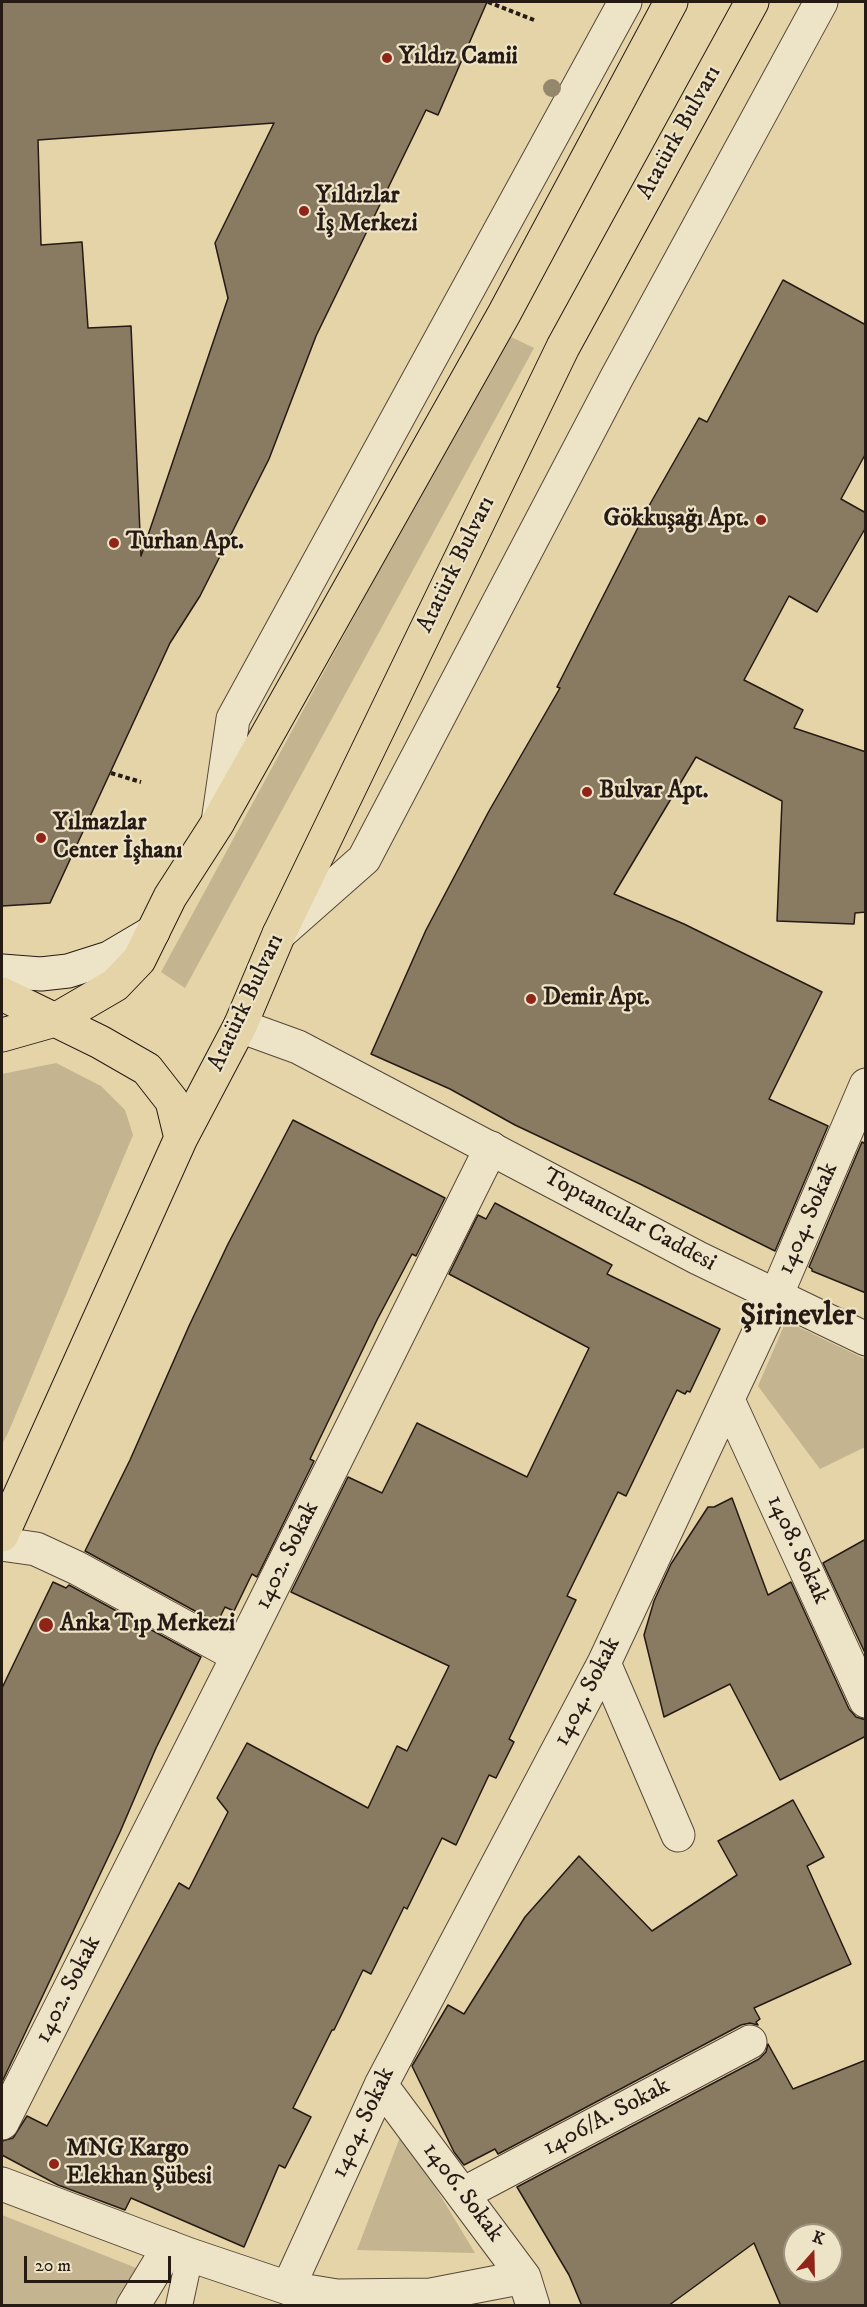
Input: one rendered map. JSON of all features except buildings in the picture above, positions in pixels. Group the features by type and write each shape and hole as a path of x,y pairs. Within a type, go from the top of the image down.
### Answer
{"main road":[{"path":"2,1035 56,1020 115,985 139,960 170,897 218,824 504,314 671,2"},
{"name":"Atatürk Bulvarı","path":"2,1535 181,1138 240,1026 279,934 562,346 752,2"},
{"path":"2,994 100,1042 147,1069 172,1101 181,1138"}],"street":[{"path":"218,824 232,719 626,2"},
{"path":"279,934 364,859 611,388 821,2"},
{"path":"2,971 41,975 69,971 109,958 153,932"},
{"name":"Toptancılar Caddesi","path":"240,1026 298,1047 776,1296 866,1339"},
{"name":"1404. Sokak","path":"288,2288 381,2085 604,1663 776,1296 866,1085"},
{"name":"1402. Sokak","path":"2,2123 491,1148"},
{"name":"1408. Sokak","path":"728,1400 866,1701"},
{"path":"2,1544 36,1549 66,1563 238,1656"},
{"path":"604,1663 678,1835"},
{"name":"1406/A. Sokak","path":"463,2194 750,2042"},
{"name":"1406. Sokak","path":"381,2085 463,2194 529,2291"},
{"path":"2,2184 180,2251 288,2288 338,2296 529,2291"},
{"path":"133,2306 180,2251"}],"lane":[{"path":"179,2306 180,2251"}],"path":[{"path":"488,2 534,20"},
{"path":"111,772 141,782"}],"shaded area":[{"path":"507,335 534,348 185,988 161,972"},
{"path":"56,1063 101,1086 125,1110 133,1135 2,1444 2,1074"},
{"path":"786,1321 865,1359 865,1447 820,1469 758,1386"},
{"path":"402,2132 475,2253 357,2250"},
{"path":"2,2215 149,2273 116,2305 2,2305"}],"place":[{"name":"Yıldız Camii","path":"387,58"},
{"name":"Yıldızlar İş Merkezi","path":"304,211"},
{"name":"Gökkuşağı Apt.","path":"761,520"},
{"name":"Turhan Apt.","path":"114,543"},
{"name":"Bulvar Apt.","path":"587,792"},
{"name":"Yılmazlar Center İşhanı","path":"41,838"},
{"name":"Demir Apt.","path":"531,999"},
{"name":"Anka Tıp Merkezi","path":"46,1625"},
{"name":"MNG Kargo Elekhan Şübesi","path":"54,2164"}],"district":[{"name":"Şirinevler","path":"798,1318"}]}
